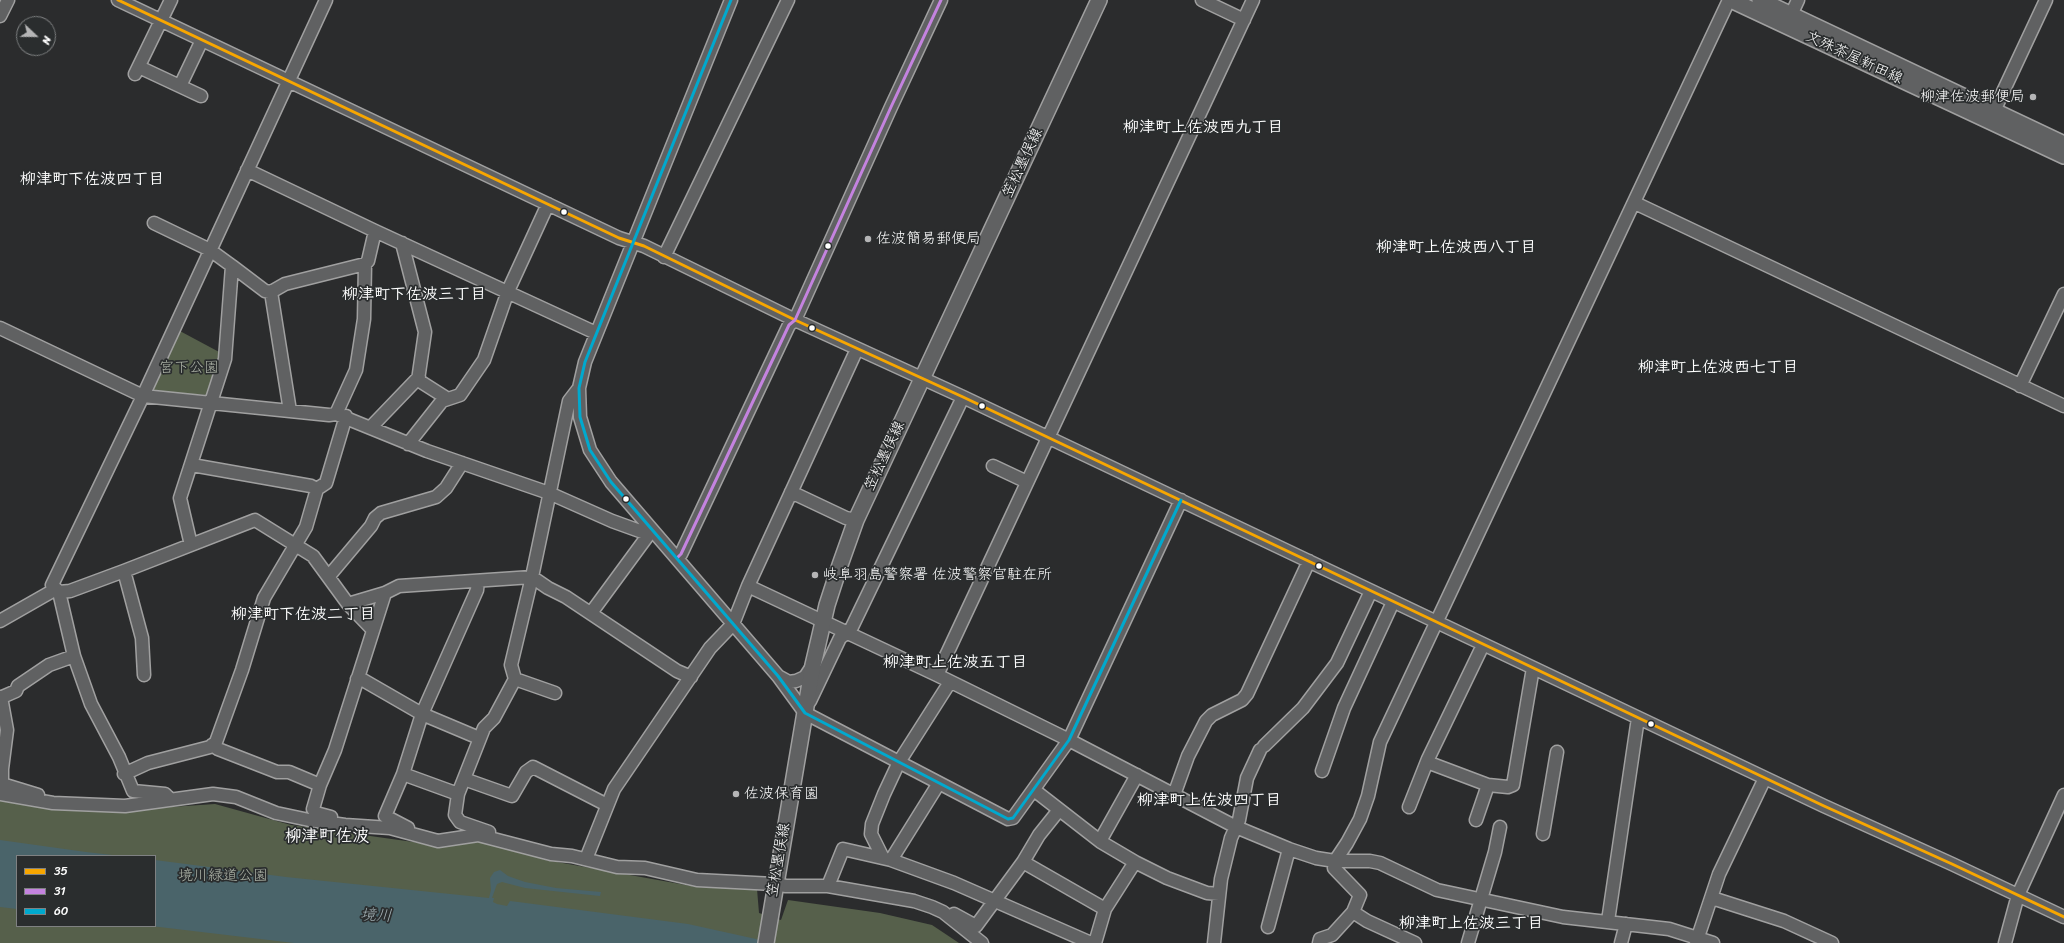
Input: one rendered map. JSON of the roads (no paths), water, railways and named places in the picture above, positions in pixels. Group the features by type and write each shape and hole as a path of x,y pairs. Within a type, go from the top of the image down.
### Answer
{"main road":[{"name":"笠松墨俣線","path":"766,943 773,891 822,622 856,520 921,378 1099,0"},
{"name":"文殊茶屋新田線","path":"1730,0 2064,156"},
{"path":"1760,0 2064,144"}],"street":[{"path":"0,16 8,0"},
{"path":"118,0 619,238 633,242 664,256 795,320 963,397 1483,645 2064,917"},
{"path":"171,0 137,71 180,86 201,96"},
{"path":"170,799 165,794 133,791 124,774 119,757 91,704 74,656 58,591 52,585 144,396 326,0"},
{"path":"731,0 585,362 579,388 580,417 590,450 611,482 650,532 677,558 778,676 805,713 1008,819 1013,818 1068,740 1181,500"},
{"path":"664,256 788,0"},
{"path":"677,558 681,554 789,325 795,320 891,107 942,0"},
{"path":"1202,0 1244,20"},
{"path":"937,675 1253,0"},
{"path":"1319,943 1320,939 1332,935 1353,912 1360,895 1334,868 1335,861 1360,819 1368,796 1380,742 1730,0"},
{"path":"1791,15 1798,0"},
{"path":"1994,111 2046,0"},
{"path":"180,86 202,40"},
{"path":"247,170 596,333"},
{"path":"1635,203 2064,406"},
{"path":"408,444 442,401 460,395 484,360 508,291 548,204"},
{"path":"154,223 210,250 265,291 271,292 285,284 364,264 368,261 375,231"},
{"path":"402,243 425,332 418,380 448,399"},
{"path":"124,774 148,763 212,745 216,742 239,677 264,598 275,577 306,527 317,490 326,483 341,415 356,370 364,319 364,264"},
{"path":"191,545 180,498 192,465 210,401 225,359 232,266"},
{"path":"271,292 290,411"},
{"path":"2020,386 2064,294"},
{"path":"0,328 144,396 210,401 290,411 341,415 408,444 549,493 605,519 650,532"},
{"path":"586,859 614,789 710,648 733,624 748,586 857,349"},
{"path":"371,427 419,377"},
{"path":"498,841 492,832 460,822 455,815 458,794 484,728 494,718 515,679 511,665 532,577 569,401 579,388"},
{"path":"805,713 840,638 851,629 963,397"},
{"path":"329,576 371,526 375,518 381,513 436,497 446,488 462,463"},
{"path":"192,465 311,486 317,490"},
{"path":"992,466 1027,482"},
{"path":"791,492 846,518 856,520"},
{"path":"0,621 58,591 70,591 255,520 313,556 348,604 373,630"},
{"path":"591,613 650,532"},
{"path":"1174,795 1188,756 1206,721 1212,715 1242,700 1248,694 1309,561"},
{"path":"124,571 142,638 144,675"},
{"path":"348,604 385,593 399,586 532,577 591,613 677,671 691,677"},
{"path":"415,836 414,832 385,816 402,774 422,714 476,590 478,581"},
{"path":"748,586 937,675 1068,740 1236,827 1289,849 1316,858 1335,861 1370,861 1380,863 1437,890 1585,920 1608,921 1669,929 1697,940 1713,943"},
{"path":"1214,943 1219,894 1231,838 1239,820 1247,778 1262,748 1303,708 1337,663 1371,591"},
{"path":"345,825 346,822 316,813 313,809 320,786 335,750 385,593"},
{"path":"1322,771 1344,708 1393,602"},
{"path":"1409,807 1427,762 1483,645"},
{"path":"41,801 38,795 2,784 2,768 7,730 1,698 16,691 18,686 49,665 74,656"},
{"path":"778,676 789,682 796,681 805,677 813,665"},
{"path":"1427,762 1488,785 1508,787 1513,785 1533,668"},
{"path":"357,679 362,680 422,714 480,738"},
{"path":"515,679 555,693"},
{"path":"887,859 870,834 872,824 884,794 900,762 950,682"},
{"path":"1608,921 1638,718"},
{"path":"212,745 218,749 277,772 289,772 320,786"},
{"path":"1543,834 1557,752"},
{"path":"464,779 512,796 526,772 533,767 607,805"},
{"path":"402,774 458,794"},
{"path":"1100,841 1137,776"},
{"path":"1697,940 1719,874 1765,778"},
{"path":"887,859 939,782"},
{"path":"1476,820 1488,785"},
{"path":"1034,790 1100,841 1135,862 1167,878 1207,892 1219,894"},
{"path":"0,794 41,801 125,806 213,794 236,797 276,813 345,825 390,828 438,841 478,835 551,854 586,859 616,867 645,868 697,880 773,891 786,886 828,886 914,901 943,912 960,916 976,926 1023,862 1038,835 1059,810"},
{"path":"2005,943 2018,895 2064,795"},
{"path":"1468,943 1500,827"},
{"path":"828,886 843,849 887,859 954,883 1091,943"},
{"path":"1268,927 1289,849"},
{"path":"1023,862 1105,909"},
{"path":"1095,943 1105,909 1135,862"},
{"path":"1712,898 1784,921 1832,943"},
{"path":"943,912 982,943"},
{"path":"1353,912 1367,921 1415,943"},
{"path":"1621,943 1626,924"}],"water":[{"path":"0,840 112,855 16,855 16,909 0,907"},
{"name":"境川","path":"156,860 286,877 489,898 491,890 490,878 494,872 500,870 508,876 525,882 556,888 601,892 600,896 525,888 502,882 497,884 492,898 494,898 493,902 497,904 507,906 510,901 688,924 756,939 765,943 294,943 156,927"}],"place":[{"name":"柳津佐波郵便局","path":"2033,97"},
{"name":"佐波簡易郵便局","path":"868,239"},
{"name":"岐阜羽島警察署 佐波警察官駐在所","path":"815,575"},
{"name":"佐波保育園","path":"736,794"}],"district":[{"name":"柳津町上佐波西九丁目","path":"1203,128"},
{"name":"柳津町下佐波四丁目","path":"92,180"},
{"name":"柳津町上佐波西八丁目","path":"1456,248"},
{"name":"柳津町下佐波三丁目","path":"414,295"},
{"name":"柳津町上佐波西七丁目","path":"1718,368"},
{"name":"柳津町下佐波二丁目","path":"303,615"},
{"name":"柳津町上佐波五丁目","path":"955,663"},
{"name":"柳津町上佐波四丁目","path":"1209,801"},
{"name":"柳津町佐波","path":"327,837"},
{"name":"柳津町上佐波三丁目","path":"1471,924"}],"park label":[{"name":"宮下公園","path":"189,368"},
{"name":"境川緑道公園","path":"223,876"}]}
